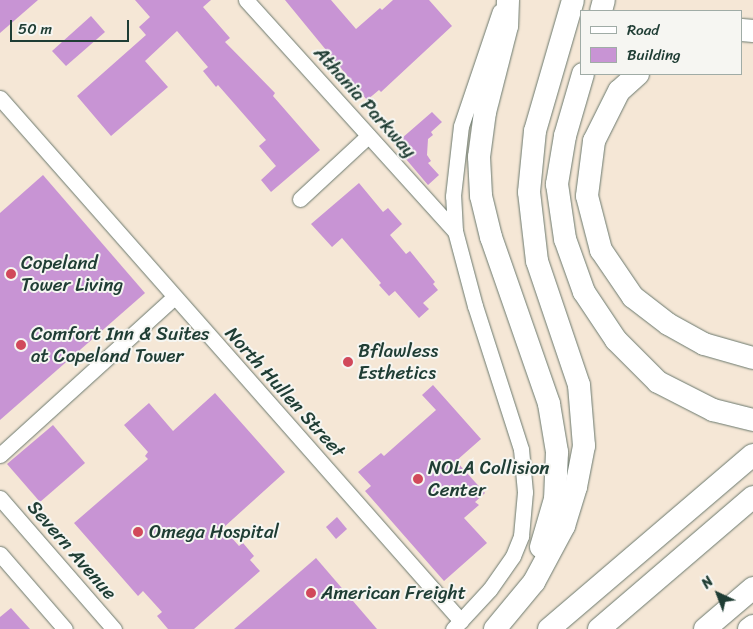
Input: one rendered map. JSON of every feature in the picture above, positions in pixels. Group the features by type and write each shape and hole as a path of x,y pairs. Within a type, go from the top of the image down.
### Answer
{"highway":[{"path":"508,0 507,26 485,112 479,157 481,196 491,236 549,404 557,452 555,499 536,561 534,582"},
{"path":"495,629 534,582 564,526 576,487 584,446 579,385 538,260 529,192 536,131 573,0"},
{"path":"637,75 619,91 594,140 587,196 601,250 633,298 668,324 704,344 753,358"},
{"path":"581,80 565,136 556,184 565,239 584,292 616,340 658,382 713,410 753,420"},
{"path":"549,629 753,455"},
{"path":"599,629 753,496"},
{"path":"705,629 753,588"},
{"path":"749,629 753,626"}],"street":[{"name":"Athania Parkway","path":"246,0 455,231"},
{"path":"457,625 490,589 513,556 521,536 525,492 521,449 475,306 455,231 453,196 461,126 504,0"},
{"name":"North Hullen Street","path":"0,98 457,625"},
{"path":"300,198 368,136"},
{"path":"0,455 174,298"},
{"name":"Severn Avenue","path":"0,498 114,629"},
{"path":"0,554 65,629"}],"building":[{"path":"0,0 38,0 0,33"},
{"path":"135,0 211,0 203,7 230,38 225,42 275,93 273,96 320,150 271,192 261,180 276,166 259,146 266,140 218,85 216,87 203,71 208,67 177,31 145,61 168,87 111,136 77,96 146,35 139,27 150,17"},
{"path":"285,0 331,0 356,29 380,8 382,10 393,0 429,0 452,26 381,92 379,90 367,100"},
{"path":"91,16 105,32 66,66 52,51"},
{"path":"432,112 442,122 431,132 433,135 428,139 427,155 431,161 428,163 439,175 428,185 394,145"},
{"path":"43,175 145,293 0,420 0,213"},
{"path":"359,183 383,212 388,208 402,224 390,235 406,254 410,251 435,282 433,284 438,290 423,303 429,309 419,318 395,291 389,296 379,285 381,283 342,238 332,247 311,224"},
{"name":"NOLA Collision Center","path":"433,385 481,439 456,461 485,493 475,502 479,505 464,518 487,543 444,581 365,491 371,486 358,472 381,453 384,456 436,410 422,395"},
{"path":"215,393 285,472 223,528 239,546 243,543 254,556 250,560 260,571 194,629 168,629 157,616 162,612 143,591 138,596 74,523 148,459 145,456 148,452 124,425 149,403 173,431"},
{"path":"53,425 85,463 40,502 7,464"},
{"path":"337,517 347,529 336,539 326,527"},
{"name":"American Freight","path":"316,558 377,629 234,629"},
{"path":"11,608 30,629 0,629 0,617"}],"place":[{"name":"Copeland Tower Living","path":"11,274"},
{"name":"Comfort Inn & Suites at Copeland Tower","path":"21,345"},
{"name":"Bflawless Esthetics","path":"348,362"},
{"name":"NOLA Collision Center","path":"418,479"},
{"name":"Omega Hospital","path":"138,532"},
{"name":"American Freight","path":"311,593"}]}
